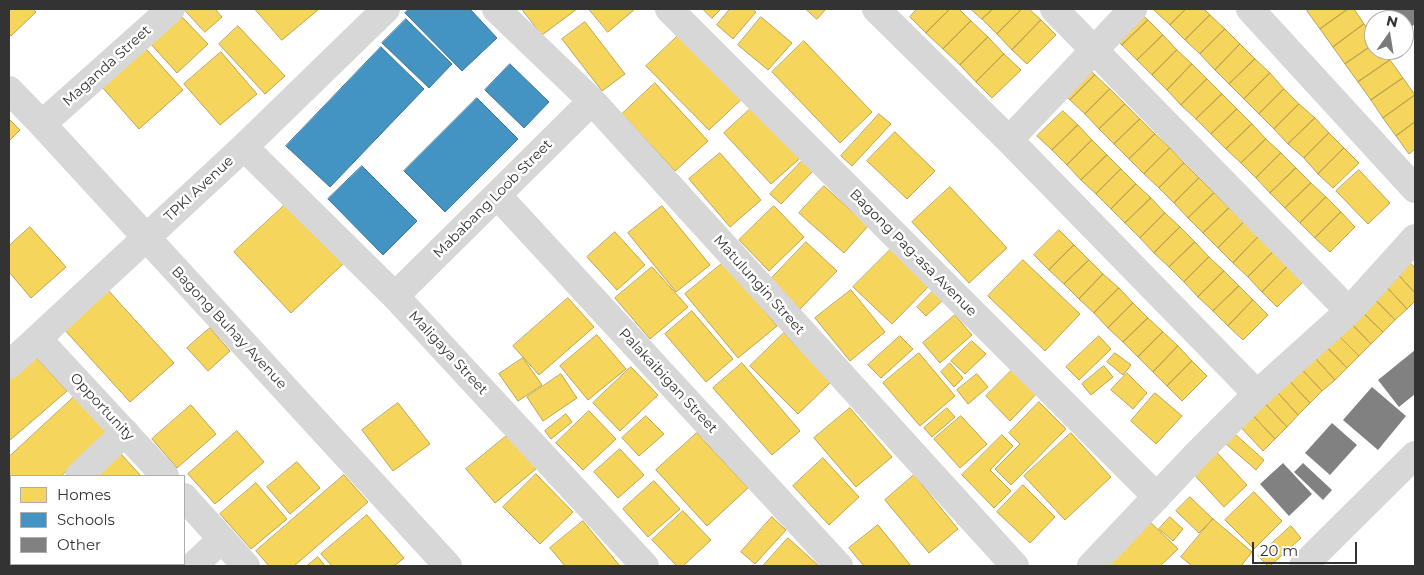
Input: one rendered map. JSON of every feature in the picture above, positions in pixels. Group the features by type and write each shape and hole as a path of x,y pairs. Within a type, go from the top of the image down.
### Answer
{"street":[{"name":"Maganda Street","path":"42,124 171,9"},
{"name":"TPKI Avenue","path":"9,366 244,147 386,9"},
{"name":"Matulungin Street","path":"496,9 592,101 1016,566"},
{"name":"Bagong Pag-asa Avenue","path":"669,9 1157,497"},
{"path":"876,9 1009,140 1257,394"},
{"path":"1054,9 1349,311"},
{"path":"1009,140 1133,9"},
{"path":"1250,9 1415,189"},
{"name":"Bagong Buhay Avenue","path":"9,90 448,566"},
{"name":"Mababang Loob Street","path":"395,296 592,101"},
{"name":"Maligaya Street","path":"244,147 395,296 646,566"},
{"name":"Palakaibigan Street","path":"497,195 839,566"},
{"path":"1091,566 1198,452 1257,394 1349,311 1415,238"},
{"name":"Opportunity","path":"38,339 164,475"},
{"path":"80,475 125,432"},
{"path":"1302,566 1415,455"},
{"path":"185,497 246,566"},
{"path":"193,566 222,539"}],"building: Homes":[{"path":"9,9 33,9 36,12 11,36 9,33"},
{"path":"184,9 215,9 222,17 205,32"},
{"path":"255,9 319,9 282,40"},
{"path":"522,9 577,9 542,35"},
{"path":"589,9 635,9 608,32"},
{"path":"703,9 721,9 712,18"},
{"path":"730,9 753,9 756,12 733,39 717,25"},
{"path":"806,9 826,9 817,19"},
{"path":"917,9 950,9 926,33 910,17"},
{"path":"950,9 959,9 971,21 943,49 926,33"},
{"path":"971,9 993,9 982,19"},
{"path":"993,9 1022,9 997,34 982,19"},
{"path":"1022,9 1029,9 1041,20 1012,50 997,34"},
{"path":"1136,9 1148,20 1122,45 1111,35"},
{"path":"1186,9 1170,25 1154,10"},
{"path":"1186,9 1204,9 1210,15 1185,40 1170,25"},
{"path":"1310,9 1348,9 1320,29 1307,11"},
{"path":"1348,9 1354,9 1364,24 1333,47 1320,29"},
{"path":"180,15 208,44 177,73 148,41"},
{"path":"1210,15 1225,29 1200,54 1185,40"},
{"path":"761,17 792,43 768,70 738,45"},
{"path":"1041,20 1056,35 1027,64 1012,50"},
{"path":"1148,20 1163,35 1137,60 1122,45"},
{"path":"971,21 988,37 960,65 943,49"},
{"path":"585,22 625,74 602,91 562,39"},
{"path":"1364,24 1364,51 1345,64 1333,47"},
{"path":"238,26 285,76 265,94 219,44"},
{"path":"1225,29 1240,44 1215,70 1200,54"},
{"path":"683,31 746,95 709,130 646,66"},
{"path":"1163,35 1177,50 1152,75 1137,60"},
{"path":"988,37 1004,54 976,82 960,65"},
{"path":"139,41 183,90 139,129 95,79"},
{"path":"804,41 872,112 840,143 772,72"},
{"path":"1240,44 1255,59 1229,84 1215,70"},
{"path":"1177,50 1192,64 1167,90 1152,75"},
{"path":"1364,51 1364,60 1390,60 1358,82 1345,64"},
{"path":"221,52 257,94 220,125 184,84"},
{"path":"1004,54 1021,70 992,98 976,82"},
{"path":"1255,59 1270,73 1244,99 1229,84"},
{"path":"1390,60 1403,78 1371,100 1358,82"},
{"path":"1192,64 1207,79 1181,105 1167,90"},
{"path":"1085,66 1095,75 1070,100 1062,93"},
{"path":"1270,73 1284,89 1259,114 1244,99"},
{"path":"1095,75 1110,89 1085,114 1070,100"},
{"path":"1403,78 1415,95 1383,118 1371,100"},
{"path":"1207,79 1222,94 1196,119 1181,105"},
{"path":"655,83 708,141 675,171 622,114"},
{"path":"1110,89 1125,104 1099,129 1085,114"},
{"path":"1284,89 1299,104 1274,129 1259,114"},
{"path":"1222,94 1237,109 1211,134 1196,119"},
{"path":"1415,95 1415,122 1396,136 1383,118"},
{"path":"759,101 807,152 771,184 724,133"},
{"path":"1125,104 1140,119 1114,144 1099,129"},
{"path":"1299,104 1315,118 1288,144 1274,129"},
{"path":"1237,109 1252,124 1226,149 1211,134"},
{"path":"1063,111 1078,125 1052,150 1037,136"},
{"path":"879,114 891,124 852,166 841,156"},
{"path":"1315,118 1329,133 1304,158 1288,144"},
{"path":"9,119 20,130 9,141"},
{"path":"1140,119 1155,134 1129,159 1114,144"},
{"path":"1415,122 1415,149 1409,154 1396,136"},
{"path":"1252,124 1266,139 1241,163 1226,149"},
{"path":"1078,125 1092,140 1067,165 1052,150"},
{"path":"895,132 935,171 907,199 867,161"},
{"path":"1329,133 1344,148 1318,174 1304,158"},
{"path":"1155,134 1170,148 1144,174 1129,159"},
{"path":"1266,139 1281,153 1256,178 1241,163"},
{"path":"1092,140 1107,155 1081,180 1067,165"},
{"path":"1170,148 1184,163 1159,188 1144,174"},
{"path":"1344,148 1359,163 1333,188 1318,174"},
{"path":"720,153 761,200 730,227 689,179"},
{"path":"1281,153 1296,168 1270,193 1256,178"},
{"path":"1107,155 1121,169 1096,194 1081,180"},
{"path":"805,158 816,168 781,204 770,194"},
{"path":"1184,163 1199,178 1174,203 1159,188"},
{"path":"1296,168 1311,183 1285,208 1270,193"},
{"path":"1121,169 1136,184 1111,209 1096,194"},
{"path":"1359,170 1390,203 1368,224 1336,191"},
{"path":"1199,178 1214,193 1188,218 1174,203"},
{"path":"1311,183 1326,197 1300,223 1285,208"},
{"path":"1136,184 1151,198 1125,223 1111,209"},
{"path":"824,186 868,226 844,253 799,213"},
{"path":"950,187 1007,248 969,283 912,222"},
{"path":"1214,193 1229,208 1203,233 1188,218"},
{"path":"1326,197 1341,212 1315,238 1300,223"},
{"path":"1151,198 1165,213 1140,238 1125,223"},
{"path":"288,202 345,262 291,313 234,252"},
{"path":"662,206 710,265 676,292 628,233"},
{"path":"774,206 804,237 769,271 739,240"},
{"path":"1229,208 1244,222 1218,248 1203,233"},
{"path":"1341,212 1355,227 1330,252 1315,238"},
{"path":"1165,213 1180,227 1154,253 1140,238"},
{"path":"1244,222 1258,237 1233,263 1218,248"},
{"path":"30,227 66,267 31,298 9,272 9,246"},
{"path":"1180,227 1195,242 1169,267 1154,253"},
{"path":"1059,230 1074,245 1049,270 1034,255"},
{"path":"615,232 645,265 617,290 587,257"},
{"path":"1258,237 1273,252 1248,277 1233,263"},
{"path":"806,242 837,271 800,309 770,280"},
{"path":"1195,242 1209,257 1184,282 1169,267"},
{"path":"1074,245 1089,260 1064,284 1049,270"},
{"path":"894,246 932,283 892,324 853,287"},
{"path":"1273,252 1288,266 1262,292 1248,277"},
{"path":"1404,256 1415,268 1415,293 1392,268"},
{"path":"1209,257 1224,271 1198,297 1184,282"},
{"path":"1023,260 1080,314 1045,351 988,296"},
{"path":"1089,260 1103,274 1079,299 1064,284"},
{"path":"724,262 777,326 738,358 685,294"},
{"path":"1288,266 1303,282 1277,307 1262,292"},
{"path":"652,267 688,307 650,339 615,298"},
{"path":"1392,268 1415,293 1415,301 1407,309 1380,280"},
{"path":"1224,271 1239,286 1213,311 1198,297"},
{"path":"1103,274 1119,288 1094,313 1079,299"},
{"path":"1380,280 1407,309 1395,320 1368,292"},
{"path":"1239,286 1253,300 1228,326 1213,311"},
{"path":"1119,288 1133,303 1108,328 1094,313"},
{"path":"107,289 174,363 130,402 63,328"},
{"path":"935,289 945,298 926,316 917,307"},
{"path":"851,290 885,332 850,361 815,318"},
{"path":"1368,292 1395,320 1383,332 1358,308"},
{"path":"568,298 594,327 539,375 513,346"},
{"path":"1253,300 1268,315 1243,340 1228,326"},
{"path":"1133,303 1148,318 1123,342 1108,328"},
{"path":"1358,308 1383,332 1371,344 1347,319"},
{"path":"692,311 733,359 706,382 665,334"},
{"path":"955,315 972,335 940,363 923,343"},
{"path":"1148,318 1163,332 1138,357 1123,342"},
{"path":"1347,319 1371,344 1359,356 1333,330"},
{"path":"210,328 230,351 208,371 187,348"},
{"path":"1333,330 1359,356 1347,368 1322,342"},
{"path":"1163,332 1178,346 1153,372 1138,357"},
{"path":"784,333 831,382 798,414 750,366"},
{"path":"597,335 626,369 588,400 560,366"},
{"path":"900,336 913,349 881,378 868,365"},
{"path":"1099,336 1111,349 1079,380 1066,367"},
{"path":"972,341 986,354 965,374 951,361"},
{"path":"1322,342 1347,368 1335,380 1308,350"},
{"path":"1178,346 1192,361 1167,386 1153,372"},
{"path":"1308,350 1335,380 1322,391 1295,362"},
{"path":"32,353 67,391 9,441 9,375"},
{"path":"919,353 955,396 920,426 883,383"},
{"path":"1115,353 1131,365 1123,375 1107,362"},
{"path":"523,358 542,385 518,401 499,374"},
{"path":"1192,361 1207,376 1182,401 1167,386"},
{"path":"1295,362 1322,391 1310,403 1283,374"},
{"path":"742,363 800,431 772,455 713,388"},
{"path":"950,363 963,378 954,387 941,372"},
{"path":"1019,363 1043,387 1010,421 986,396"},
{"path":"1104,366 1113,377 1091,395 1082,384"},
{"path":"631,367 658,395 620,431 593,403"},
{"path":"1127,373 1147,393 1133,409 1111,390"},
{"path":"561,374 577,398 543,421 527,397"},
{"path":"977,374 988,387 968,404 957,390"},
{"path":"1283,374 1310,403 1298,415 1271,385"},
{"path":"1271,385 1298,415 1287,427 1259,397"},
{"path":"1155,393 1182,416 1156,444 1131,421"},
{"path":"75,396 110,431 62,475 10,475 10,478 9,457"},
{"path":"1259,397 1287,427 1275,439 1247,409"},
{"path":"1039,402 1066,429 1011,485 995,469 1020,444 1009,433"},
{"path":"398,403 430,444 393,471 362,430"},
{"path":"191,405 216,434 177,468 152,439"},
{"path":"850,408 892,457 856,487 814,438"},
{"path":"947,408 955,417 932,437 924,428"},
{"path":"1247,409 1275,439 1263,451 1235,421"},
{"path":"589,411 616,439 583,470 556,443"},
{"path":"566,414 572,422 551,439 545,431"},
{"path":"646,416 664,434 639,456 622,438"},
{"path":"961,416 987,444 960,468 934,439"},
{"path":"1226,426 1264,460 1256,470 1217,436"},
{"path":"237,431 264,462 215,504 188,474"},
{"path":"697,433 748,488 707,526 656,470"},
{"path":"1071,433 1111,477 1065,520 1024,476"},
{"path":"509,434 537,468 495,503 466,469"},
{"path":"1002,435 1013,446 990,470 1011,491 994,508 962,475"},
{"path":"1209,444 1247,485 1224,507 1189,469"},
{"path":"620,449 644,475 618,498 594,472"},
{"path":"121,454 140,475 97,475"},
{"path":"823,458 859,497 829,525 793,486"},
{"path":"297,462 320,488 290,514 267,487"},
{"path":"536,474 573,512 540,544 503,507"},
{"path":"344,475 368,502 294,566 269,566 256,551"},
{"path":"914,475 958,529 929,553 885,500"},
{"path":"654,481 680,509 648,537 623,509"},
{"path":"9,482 10,514 9,515"},
{"path":"256,483 287,519 251,549 220,514"},
{"path":"1023,485 1055,517 1030,543 997,512"},
{"path":"1254,492 1282,521 1254,549 1225,520"},
{"path":"1190,497 1213,519 1199,533 1176,511"},
{"path":"683,511 711,540 683,566 677,566 652,540"},
{"path":"367,515 404,558 394,566 332,566 321,554"},
{"path":"1143,515 1178,549 1160,566 1107,566"},
{"path":"772,517 786,530 755,564 741,552"},
{"path":"1170,517 1183,529 1173,541 1159,529"},
{"path":"1213,519 1252,552 1241,566 1192,566 1181,557"},
{"path":"583,521 620,566 565,566 550,548"},
{"path":"878,525 911,566 864,566 849,548"},
{"path":"1291,526 1301,538 1268,566 1258,556"},
{"path":"788,538 819,566 763,566"},
{"path":"318,557 325,566 307,566"},
{"path":"11,565 74,566 12,566"},
{"path":"114,565 160,565 158,566"}],"building: Schools":[{"path":"409,9 470,9 497,38 462,71 405,13"},
{"path":"406,19 452,64 429,88 382,43"},
{"path":"381,47 424,89 330,187 286,146"},
{"path":"510,64 549,102 524,128 485,90"},
{"path":"477,98 518,139 445,212 404,171"},
{"path":"362,166 417,221 383,255 328,199"}],"building: Other":[{"path":"1415,9 1415,24 1414,10 1388,10"},
{"path":"1415,350 1415,394 1399,407 1378,380"},
{"path":"1372,387 1406,416 1378,450 1343,420"},
{"path":"1332,423 1357,445 1330,475 1305,453"},
{"path":"1283,463 1312,494 1289,516 1260,484"},
{"path":"1303,463 1332,490 1323,500 1294,472"}]}
